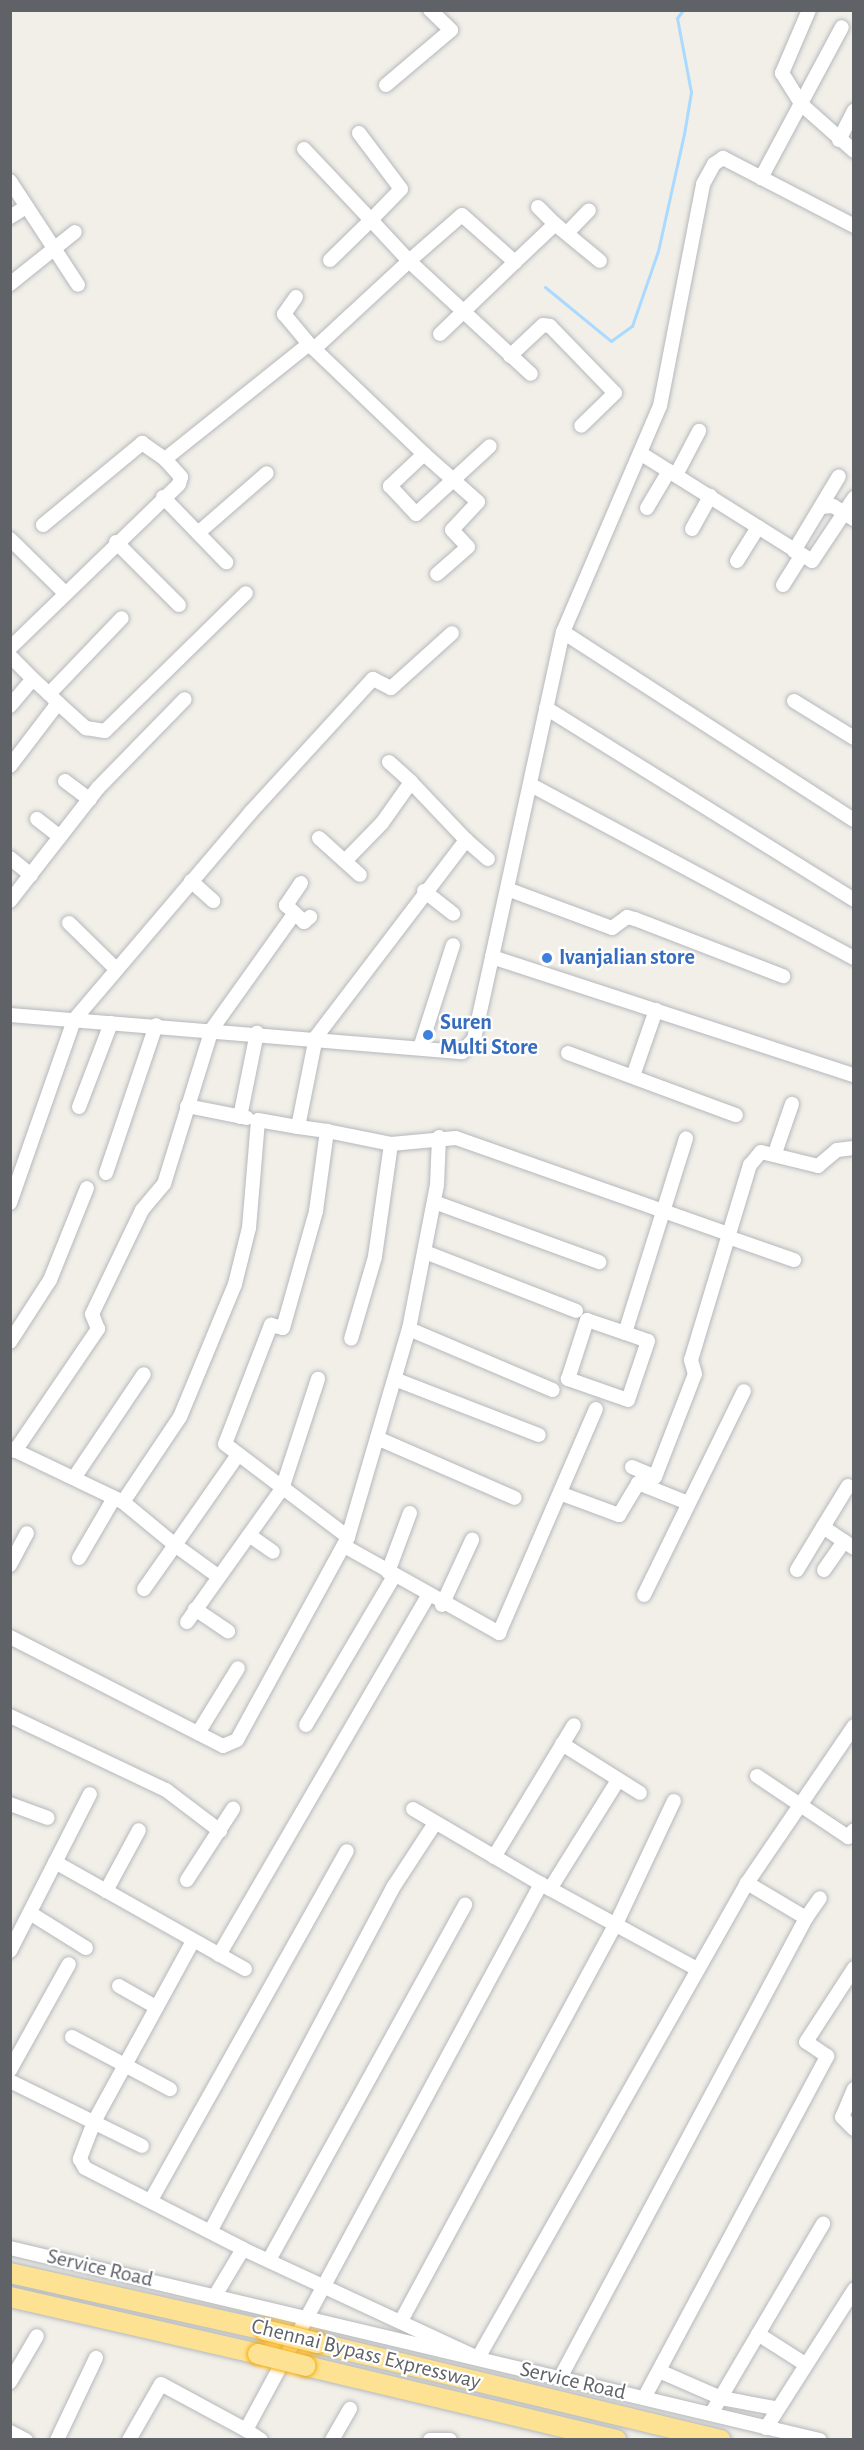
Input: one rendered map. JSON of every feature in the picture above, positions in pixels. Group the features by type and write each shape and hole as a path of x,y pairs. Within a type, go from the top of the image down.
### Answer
{"highway":[{"name":"Chennai Bypass Expressway","path":"10,2273 264,2330 721,2439"},
{"name":"Chennai Bypass Expressway","path":"10,2297 616,2439"}],"street":[{"path":"386,85 451,30 430,10"},
{"path":"809,10 782,62 782,73 801,104 838,140 854,151"},
{"path":"761,178 842,27"},
{"path":"838,140 854,111"},
{"path":"330,260 401,189 358,133"},
{"path":"304,149 461,314 531,374"},
{"path":"12,1018 257,1032 462,1052 474,1039 563,632 640,453 668,377 703,184 718,159 761,178 854,226"},
{"path":"10,181 78,285"},
{"path":"10,217 26,207"},
{"path":"538,207 600,261"},
{"path":"568,232 590,210"},
{"path":"165,459 311,347 462,215 515,262"},
{"path":"440,334 555,224"},
{"path":"10,284 75,232"},
{"path":"296,297 284,314 311,347 478,502 452,530 468,547 437,574"},
{"path":"510,356 543,325 550,326 615,393 581,426"},
{"path":"647,508 699,432"},
{"path":"10,648 64,592 181,481 165,459 142,443 43,525"},
{"path":"424,454 390,486 416,514 490,446"},
{"path":"640,453 812,561 819,558 849,516 854,498"},
{"path":"198,533 267,473"},
{"path":"783,585 821,507 839,476"},
{"path":"692,529 710,496"},
{"path":"164,497 226,562"},
{"path":"821,507 849,516"},
{"path":"737,561 758,527"},
{"path":"12,542 64,592"},
{"path":"116,542 179,604"},
{"path":"10,656 86,728 105,731 246,593"},
{"path":"10,766 53,699 122,618"},
{"path":"563,632 854,820"},
{"path":"10,1203 74,1020 191,881 373,679 391,688 452,633"},
{"path":"10,706 33,678"},
{"path":"10,901 90,800 185,699"},
{"path":"794,701 854,738"},
{"path":"546,708 854,900"},
{"path":"389,762 466,840 489,859"},
{"path":"65,781 90,800"},
{"path":"345,861 382,823 411,782"},
{"path":"531,785 854,958"},
{"path":"38,819 60,837"},
{"path":"319,838 360,875"},
{"path":"298,1127 316,1037 424,891 466,840"},
{"path":"10,858 31,875"},
{"path":"191,881 213,901"},
{"path":"301,884 287,902 294,914 304,922 310,917"},
{"path":"507,889 612,928 627,917 635,919 783,976"},
{"path":"424,891 453,914"},
{"path":"219,1577 119,1500 13,1450 98,1329 92,1314 142,1210 164,1184 212,1029 294,914"},
{"path":"69,923 116,969"},
{"path":"420,1048 453,945"},
{"path":"492,957 854,1075"},
{"path":"633,1076 656,1010"},
{"path":"79,1107 111,1023"},
{"path":"106,1173 156,1025"},
{"path":"240,1117 257,1032"},
{"path":"568,1053 736,1115"},
{"path":"775,1153 792,1104"},
{"path":"187,1107 391,1144 439,1137 456,1138 794,1260"},
{"path":"79,1558 180,1417 237,1279 249,1228 258,1120"},
{"path":"327,1131 298,1284 283,1328 272,1325 225,1444 351,1546 391,1574 442,1605 499,1633 562,1494 596,1409"},
{"path":"10,1637 223,1746 237,1740 281,1651 351,1546 377,1438 410,1329 435,1202 439,1137"},
{"path":"625,1333 686,1138"},
{"path":"351,1339 375,1257 391,1144"},
{"path":"632,1467 655,1477 695,1374 691,1360 750,1165 761,1152 775,1153 818,1166 837,1150 854,1148"},
{"path":"10,1342 50,1280 87,1188"},
{"path":"435,1202 599,1262"},
{"path":"425,1252 576,1311"},
{"path":"587,1320 625,1333 648,1341 628,1400 568,1379 587,1320"},
{"path":"410,1329 431,1336 553,1390"},
{"path":"74,1478 144,1374"},
{"path":"187,1622 282,1489 318,1379"},
{"path":"396,1380 539,1435"},
{"path":"644,1595 744,1391"},
{"path":"377,1438 515,1497"},
{"path":"144,1589 237,1456"},
{"path":"562,1494 619,1515 638,1483 688,1503"},
{"path":"797,1570 848,1486"},
{"path":"306,1725 386,1589 410,1513"},
{"path":"823,1527 849,1545 824,1570"},
{"path":"10,1565 27,1533"},
{"path":"249,1535 273,1552"},
{"path":"442,1605 472,1540"},
{"path":"219,1955 428,1596"},
{"path":"195,1609 228,1631"},
{"path":"198,1733 238,1668"},
{"path":"10,1716 166,1790 220,1831"},
{"path":"494,1857 574,1725"},
{"path":"193,1941 93,2122 81,2164 211,2230 243,2249 326,2285 478,2358 747,1883 768,1858 798,1805 854,1726"},
{"path":"562,1744 640,1792"},
{"path":"758,1776 848,1837 854,1830"},
{"path":"246,2430 545,1887 618,1780"},
{"path":"10,1951 90,1794"},
{"path":"401,2321 616,1924 674,1801"},
{"path":"10,1804 48,1818"},
{"path":"187,1880 233,1809"},
{"path":"413,1809 545,1887 697,1969"},
{"path":"211,2230 394,1886 435,1823"},
{"path":"106,1891 139,1830"},
{"path":"151,2200 346,1851"},
{"path":"55,1862 245,1969"},
{"path":"747,1883 806,1918"},
{"path":"560,2378 806,1918 820,1898"},
{"path":"269,2260 465,1905"},
{"path":"30,1913 86,1948"},
{"path":"10,2070 69,1964"},
{"path":"644,2398 827,2056 806,2042 854,1968"},
{"path":"119,1986 156,2007"},
{"path":"72,2037 170,2089"},
{"path":"12,2086 142,2146"},
{"path":"854,2090 842,2117 854,2129"},
{"path":"711,2414 823,2224"},
{"name":"Service Road","path":"10,2248 216,2294 306,2320 820,2439"},
{"path":"216,2294 243,2249"},
{"path":"766,2428 775,2408 854,2290"},
{"path":"758,2334 805,2364"},
{"path":"10,2382 16,2360 37,2336"},
{"path":"57,2439 96,2358"},
{"path":"659,2372 721,2398 775,2408"},
{"path":"129,2439 161,2384 261,2439"},
{"path":"332,2439 350,2409"},
{"path":"10,2432 26,2439"},
{"path":"430,2439 450,2439"}],"waterway":[{"path":"545,287 611,341 632,326 658,251 691,92 677,18 683,10"}],"place":[{"name":"Ivanjalian store","path":"547,958"},
{"name":"Suren Multi Store","path":"428,1035"}]}
